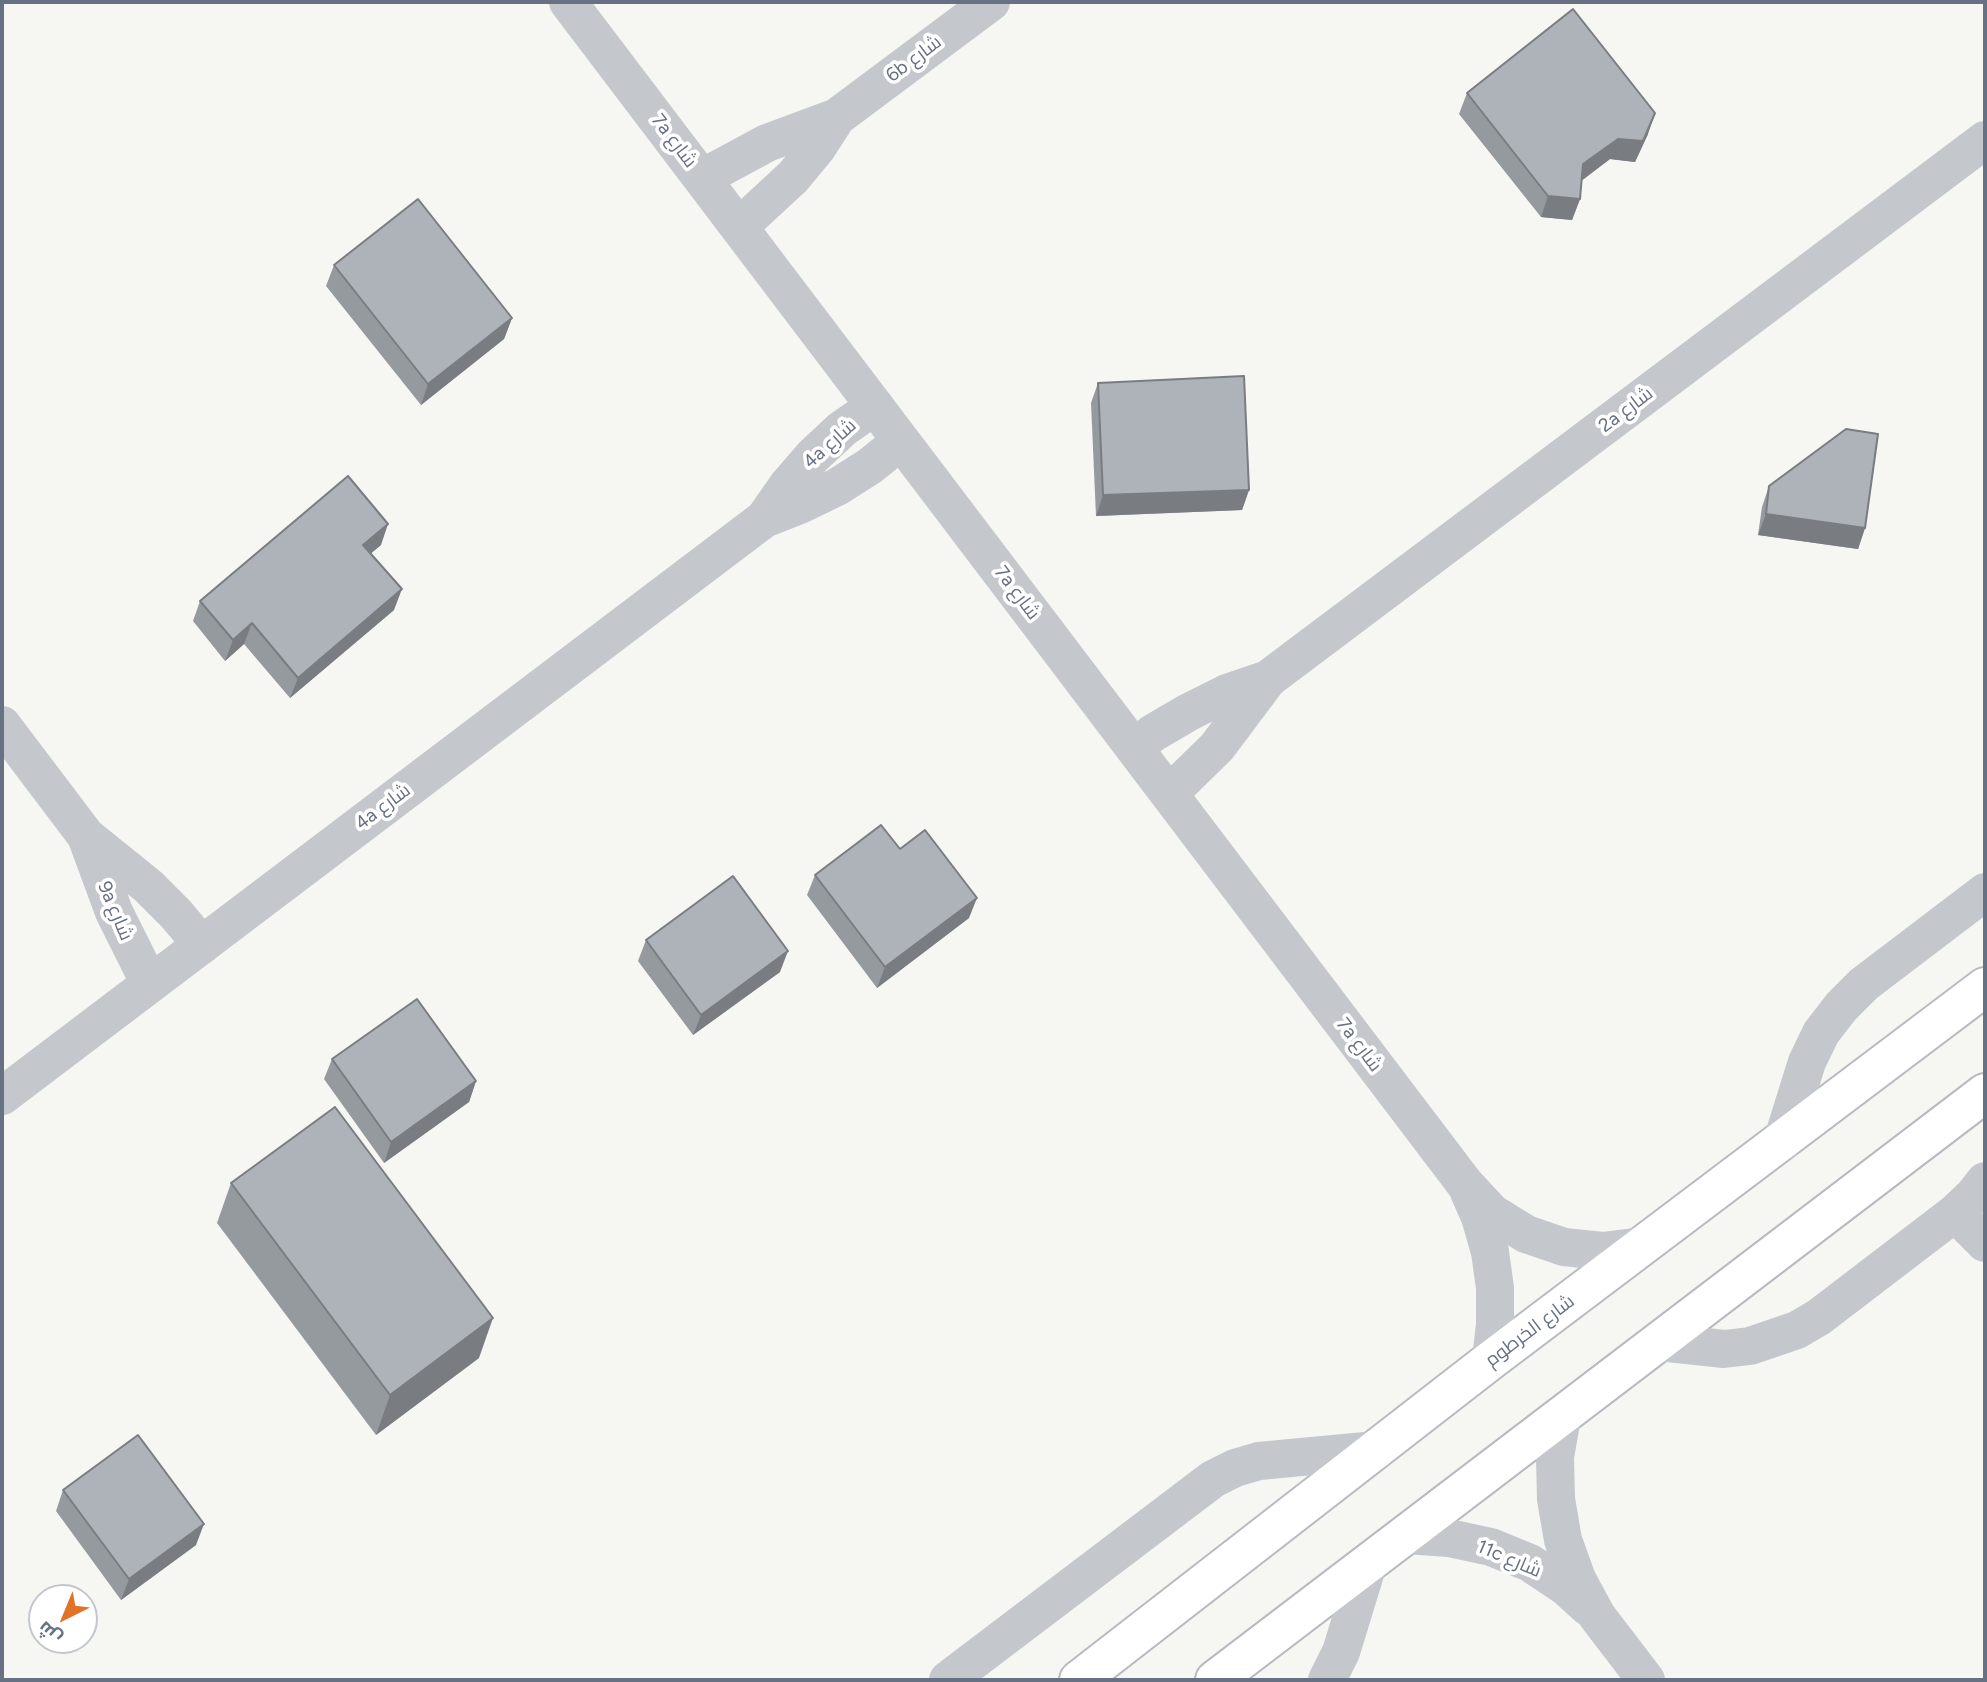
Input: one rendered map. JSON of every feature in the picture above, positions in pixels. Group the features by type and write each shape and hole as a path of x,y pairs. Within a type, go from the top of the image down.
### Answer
{"main road":[{"name":"شارع الخرطوم","path":"1091,1675 1491,1360 1985,986"},
{"path":"1215,1680 1985,1093"}],"street":[{"name":"7a شارع","path":"568,2 1465,1184 1492,1213 1526,1234 1564,1247 1603,1251 1642,1246"},
{"name":"6b شارع","path":"702,178 767,143 837,117 991,2"},
{"name":"6b شارع","path":"739,227 793,177 817,148 837,117"},
{"name":"2a شارع","path":"1169,794 1217,747 1268,679 1985,140"},
{"name":"4a شارع","path":"764,519 787,486 813,456 842,429 874,406"},
{"name":"4a شارع","path":"2,1096 764,519 837,486 870,466 901,441"},
{"name":"2a شارع","path":"1134,748 1153,733 1189,712 1227,693 1268,679"},
{"name":"9a شارع","path":"2,725 86,836 148,886 202,945"},
{"name":"9a شارع","path":"86,836 114,912 150,984"},
{"path":"1782,1142 1807,1062 1821,1032 1841,1007 1864,984 1985,892"},
{"path":"1659,1342 1724,1349 1750,1346 1797,1329 1819,1317 1955,1213 1985,1181"},
{"name":"7a شارع","path":"1465,1184 1480,1217 1490,1252 1495,1324 1491,1360"},
{"path":"1955,1213 1985,1243"},
{"name":"11c شارع","path":"1562,1417 1555,1457 1556,1499 1563,1540 1577,1579 1597,1616 1646,1680"},
{"path":"948,1680 1213,1479 1235,1468 1259,1461 1377,1450"},
{"name":"11c شارع","path":"1406,1535 1448,1538 1491,1547 1530,1563 1566,1587 1597,1616"},
{"path":"1327,1680 1341,1653 1368,1564"}],"building":[{"path":"1573,9 1655,113 1643,141 1618,139 1583,164 1580,199 1548,196 1467,93"},
{"path":"418,199 512,318 428,384 334,265"},
{"path":"1244,376 1249,490 1103,495 1098,383"},
{"path":"1846,429 1878,434 1865,528 1766,514 1769,486"},
{"path":"348,476 388,524 363,545 402,589 298,678 252,623 233,640 200,601"},
{"path":"881,825 900,849 925,830 977,898 885,967 815,875"},
{"path":"733,876 788,951 701,1015 646,940"},
{"path":"417,999 476,1081 391,1142 332,1059"},
{"path":"335,1107 493,1318 390,1395 231,1183"},
{"path":"138,1435 204,1524 129,1579 63,1490"}]}
